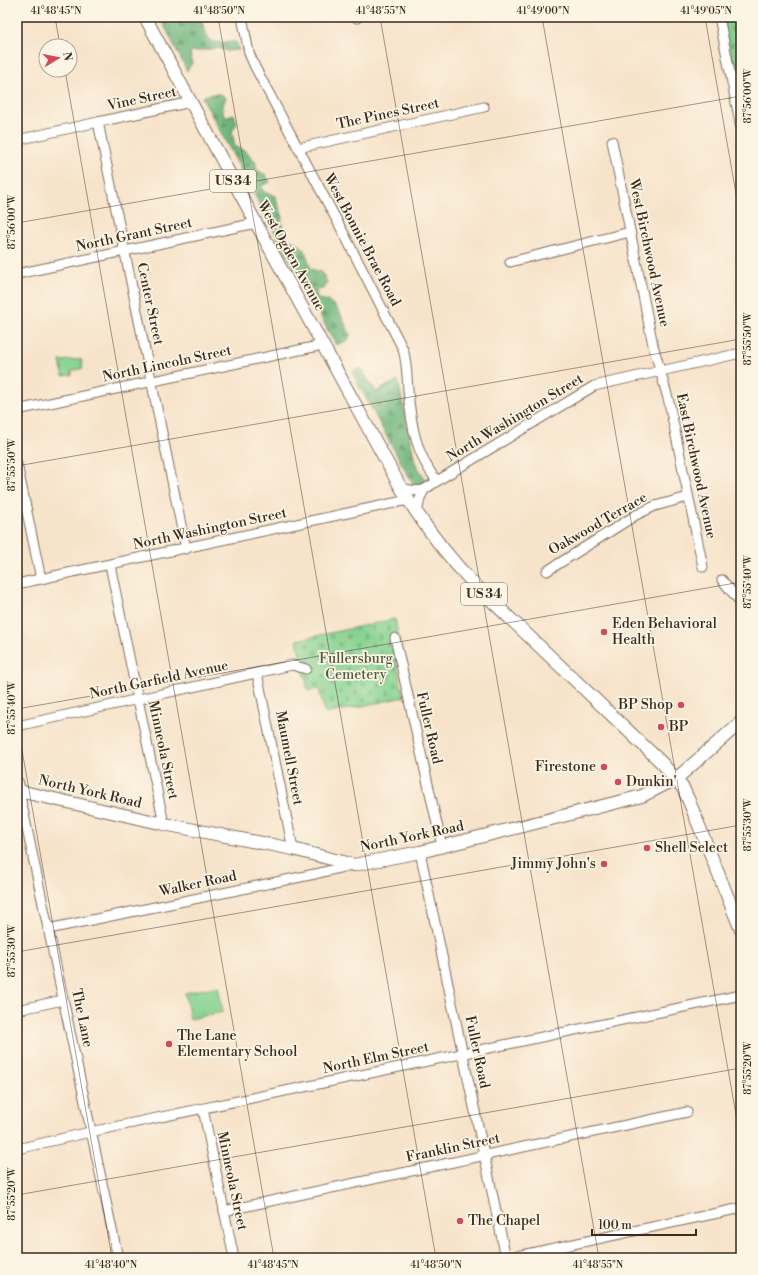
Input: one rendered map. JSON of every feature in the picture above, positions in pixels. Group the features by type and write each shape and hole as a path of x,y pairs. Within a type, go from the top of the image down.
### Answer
{"main road":[{"name":"West Ogden Avenue","path":"145,17 400,488"},
{"name":"US 34","path":"400,488 431,534 475,585 662,763 683,788 741,930"},
{"name":"North York Road","path":"18,787 164,824 293,849 354,865 420,852 642,796 676,779 741,722"}],"street":[{"name":"West Bonnie Brae Road","path":"242,17 251,60 343,232 403,349 414,436 428,470 437,481"},
{"path":"719,17 741,128"},
{"name":"Vine Street","path":"98,122 191,102"},
{"name":"The Pines Street","path":"298,148 484,107"},
{"path":"17,140 98,122"},
{"name":"Center Street","path":"98,122 186,549"},
{"name":"West Birchwood Avenue","path":"612,141 653,345 660,371"},
{"name":"North Grant Street","path":"17,274 256,223"},
{"path":"510,262 630,232"},
{"name":"North Lincoln Street","path":"17,410 323,345"},
{"name":"North Washington Street","path":"424,490 594,386 741,353"},
{"name":"East Birchwood Avenue","path":"660,371 669,402 703,567"},
{"path":"17,464 41,579"},
{"path":"400,488 416,491 424,490"},
{"path":"417,513 420,498 424,490"},
{"name":"Oakwood Terrace","path":"547,571 640,513 664,503 688,497"},
{"name":"North Washington Street","path":"17,584 186,549 408,500"},
{"name":"Minneola Street","path":"110,565 164,824"},
{"path":"722,580 741,603"},
{"name":"Fuller Road","path":"395,638 442,846"},
{"name":"North Garfield Avenue","path":"17,726 292,665 306,669"},
{"name":"Maumell Street","path":"257,673 293,849"},
{"name":"The Lane","path":"18,787 90,1132 118,1258"},
{"name":"Fuller Road","path":"420,852 507,1258"},
{"name":"Walker Road","path":"48,929 354,865"},
{"name":"North Elm Street","path":"17,1149 90,1132 741,995"},
{"path":"17,1010 63,1000"},
{"name":"Minneola Street","path":"203,1109 234,1258"},
{"name":"Franklin Street","path":"224,1211 687,1112"},
{"path":"507,1258 741,1208"}],"green space":[{"path":"160,17 204,17 202,19 204,31 212,42 236,42 239,50 227,51 217,48 190,52 192,63 187,71"},
{"path":"723,17 741,17 741,64 733,65"},
{"path":"210,94 221,94 226,98 223,105 224,117 234,114 237,123 232,132 235,146 245,151 255,160 257,170 266,175 270,182 261,186 264,192 275,196 283,217 281,222 288,239 302,247 306,253 311,269 322,272 327,282 323,289 316,290 317,299 330,302 335,306 342,316 350,334 348,340 336,345 202,97"},
{"path":"81,359 83,368 72,371 72,375 63,376 60,361"},
{"path":"361,368 376,392 398,380 415,462 425,479 423,486 416,485 409,477 353,375 353,371"},
{"name":"Fullersburg Cemetery","path":"395,619 400,644 393,646 404,697 325,714 319,689 308,691 297,640"},
{"path":"218,986 223,1012 190,1019 185,993"}],"place":[{"name":"Eden Behavioral Health","path":"604,632"},
{"name":"BP Shop","path":"681,705"},
{"name":"BP","path":"661,727"},
{"name":"Firestone","path":"604,767"},
{"name":"Dunkin'","path":"618,782"},
{"name":"Shell Select","path":"647,848"},
{"name":"Jimmy John's","path":"604,864"},
{"name":"The Lane Elementary School","path":"169,1044"},
{"name":"The Chapel","path":"460,1221"}]}
